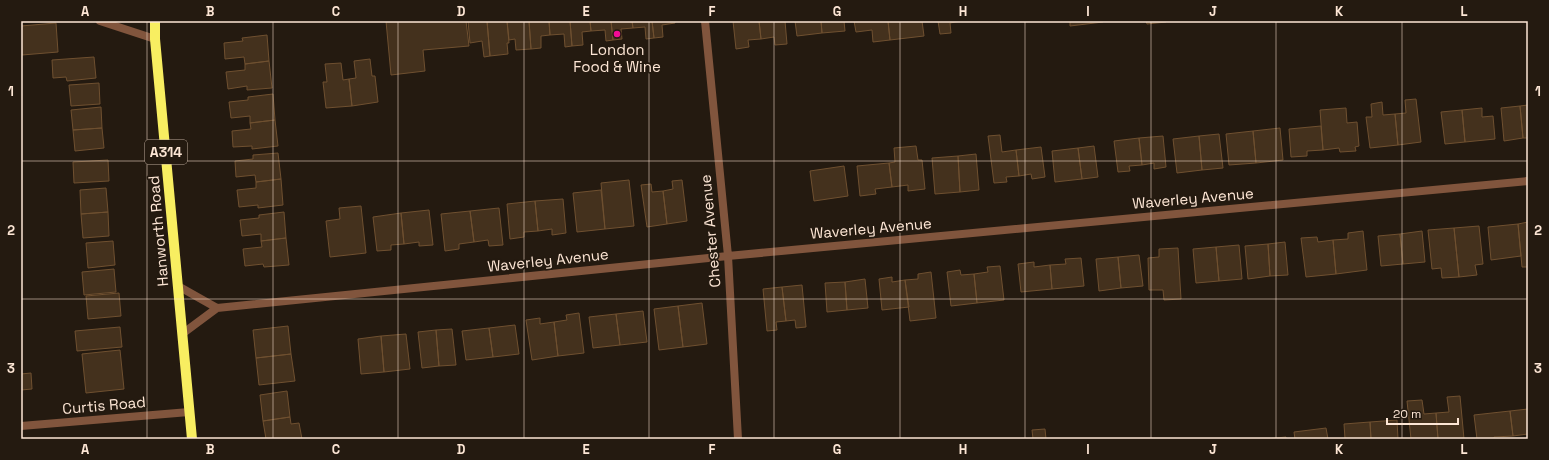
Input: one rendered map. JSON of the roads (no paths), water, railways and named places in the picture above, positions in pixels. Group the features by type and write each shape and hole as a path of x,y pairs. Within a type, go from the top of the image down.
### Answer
{"main road":[{"name":"Hanworth Road","path":"155,21 155,39 192,439"}],"street":[{"path":"100,21 155,39"},
{"name":"Chester Avenue","path":"705,21 728,256 738,439"},
{"name":"Waverley Avenue","path":"217,308 728,256 1528,181"},
{"path":"178,286 217,308 182,334"},
{"name":"Curtis Road","path":"21,426 189,412"}],"place":[{"name":"London Food & Wine","path":"617,34"}]}
